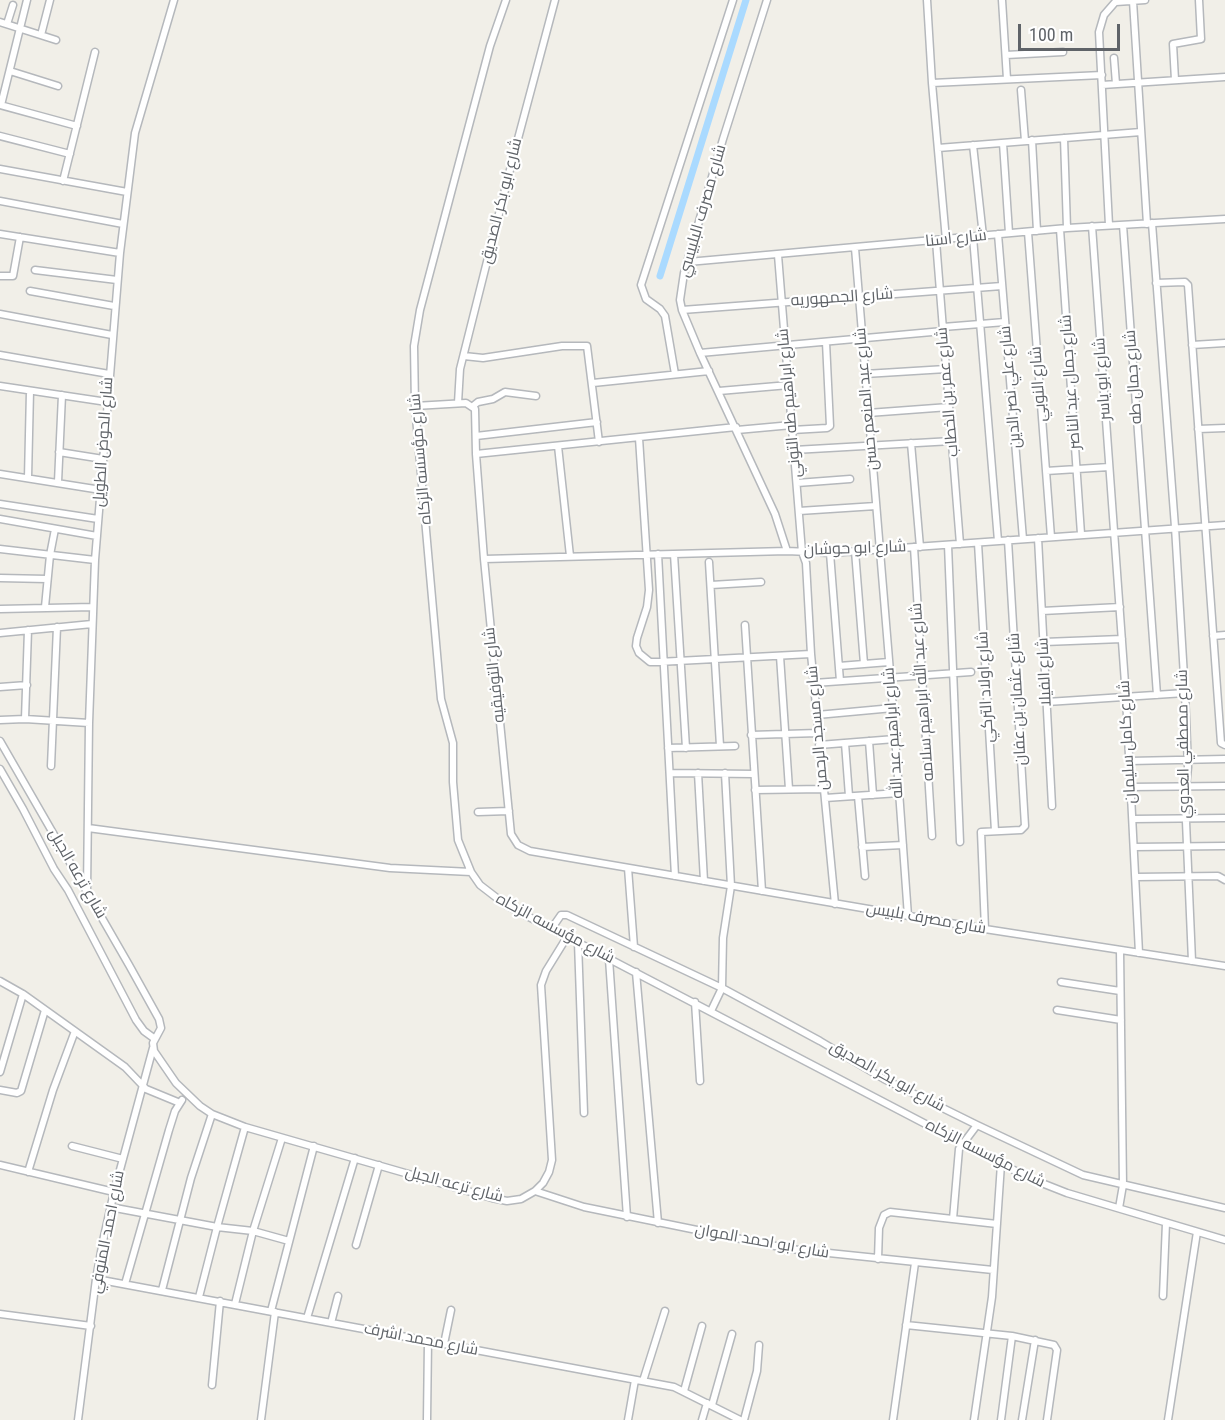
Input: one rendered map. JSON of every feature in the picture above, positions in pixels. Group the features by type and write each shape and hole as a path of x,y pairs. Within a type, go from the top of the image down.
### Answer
{"street":[{"path":"27,0 1,105 77,126"},
{"path":"41,35 50,0"},
{"name":"شارع الحوض الطويل","path":"87,891 92,624 114,306 127,192 139,119 174,0"},
{"name":"شارع مؤسسه الزكاه","path":"506,0 490,46 420,310 414,346 415,406 441,699 453,742 453,782 458,840 471,872 492,896 1001,1164 1048,1186 1225,1240"},
{"name":"شارع ابو بكر الصديق","path":"458,403 460,369 555,0"},
{"name":"شارع مصرف البلبيسي","path":"675,374 665,316 660,309 646,299 641,285 733,0"},
{"name":"شارع مصرف البلبيسي","path":"767,0 723,139 681,287 682,310 775,514 787,551"},
{"path":"927,0 946,240"},
{"path":"1002,0 1007,79"},
{"path":"1109,225 1099,32 1104,15 1116,1 1145,0"},
{"path":"1175,80 1173,44 1202,39 1199,0"},
{"path":"1133,1 1149,224"},
{"path":"13,5 3,23 56,40"},
{"path":"1006,55 1063,51"},
{"path":"63,181 95,52"},
{"path":"1114,58 1116,84"},
{"path":"10,71 58,86"},
{"path":"932,83 1102,75"},
{"path":"1102,86 1225,77"},
{"path":"1022,90 1037,231"},
{"path":"938,148 1141,132"},
{"path":"0,136 70,154"},
{"name":"شارع جمال عبد الناصر","path":"1064,138 1064,229 1081,534"},
{"path":"1003,143 1009,233"},
{"path":"973,145 983,236"},
{"path":"0,169 127,192"},
{"path":"0,201 123,224"},
{"name":"شارع اسنا","path":"688,262 1028,231 1225,219"},
{"name":"شارع مصطفي العدوي","path":"1149,224 1156,283 1175,527 1185,693 1186,819 1192,961"},
{"name":"شارع جمال طه","path":"1123,225 1157,695"},
{"name":"شارع ابو ياسر","path":"1092,226 1113,532"},
{"name":"شارع النوبي","path":"1028,231 1051,537"},
{"path":"0,234 120,253"},
{"name":"شارع علي نصر الدين","path":"998,234 1023,539"},
{"path":"0,276 13,276 20,237"},
{"path":"973,237 998,541"},
{"name":"شارع عمر بن الخطاب","path":"936,241 960,544"},
{"name":"شارع عبد المنعم حسن","path":"855,248 879,550"},
{"name":"شارع ابراهيم طه التوني","path":"778,255 802,552"},
{"path":"35,270 117,280"},
{"path":"1156,283 1185,282 1188,285 1221,743 1225,745"},
{"name":"شارع الجمهوريه","path":"682,310 1002,286"},
{"path":"30,291 114,306"},
{"path":"0,314 112,335"},
{"path":"700,353 1005,322"},
{"path":"476,454 736,428 827,428 830,426 826,342"},
{"path":"1192,345 1225,343"},
{"path":"464,356 483,358 587,346 599,442"},
{"path":"0,355 109,374"},
{"path":"865,374 946,369"},
{"path":"593,383 709,371"},
{"path":"719,391 789,385"},
{"path":"0,386 107,402"},
{"path":"28,478 30,391"},
{"path":"415,406 458,403 473,406 505,392 537,396"},
{"path":"58,482 62,396"},
{"name":"شارع التوفيقيه","path":"473,406 476,414 476,454 484,559 513,840 523,849 628,868"},
{"path":"868,413 950,406"},
{"path":"476,436 597,422"},
{"path":"1198,429 1225,428"},
{"path":"639,438 648,599 636,646 644,659 650,662 664,662 811,654"},
{"path":"794,450 952,441"},
{"name":"شارع عبد الله ابراهيم سلامه","path":"911,443 932,836"},
{"path":"558,446 570,556"},
{"path":"59,452 103,459"},
{"path":"1046,471 1109,467"},
{"path":"0,474 100,490"},
{"path":"797,483 850,479"},
{"path":"0,504 98,519"},
{"path":"799,511 876,506"},
{"path":"0,519 97,536"},
{"name":"شارع ابو حوشان","path":"484,559 787,551 830,553 1225,525"},
{"path":"45,607 55,529"},
{"name":"شارع كامل سليمان","path":"1113,532 1126,697 1139,953"},
{"name":"شارع الفيلا","path":"1038,538 1052,806"},
{"name":"شارع عثمان بن عفان","path":"995,831 1021,830 1025,826 1008,540"},
{"name":"شارع اولاد التركي","path":"978,543 995,831"},
{"path":"948,545 960,842"},
{"path":"0,549 95,560"},
{"name":"شارع ابراهيم عبد الله","path":"879,550 891,678 908,916"},
{"path":"855,551 864,664"},
{"name":"شارع مسجد الرحمن","path":"802,552 806,563 811,654 835,904"},
{"path":"830,553 840,681"},
{"path":"658,554 675,876"},
{"path":"674,554 686,748"},
{"path":"709,562 720,746"},
{"path":"0,578 47,579"},
{"path":"711,585 760,582"},
{"path":"0,609 93,607"},
{"path":"1042,611 1120,607"},
{"path":"0,633 92,624"},
{"path":"745,625 762,891"},
{"path":"51,766 57,627"},
{"path":"25,719 28,630"},
{"path":"1214,636 1225,635"},
{"path":"1044,642 1122,639"},
{"path":"780,656 789,789"},
{"path":"839,666 889,662"},
{"path":"814,683 971,672"},
{"path":"0,687 27,685"},
{"path":"1047,702 1185,693"},
{"path":"817,715 893,708"},
{"path":"0,720 25,719 89,723"},
{"path":"752,735 818,734"},
{"path":"819,745 895,739"},
{"name":"شارع ترعه الجبل","path":"0,741 159,1019 161,1028 153,1047 186,1095 212,1114 245,1127 507,1201 521,1198 534,1191"},
{"path":"869,741 873,795"},
{"path":"845,743 849,796"},
{"path":"668,748 735,746"},
{"path":"1129,761 1225,759"},
{"name":"شارع ترعه الجبل","path":"0,769 54,869 68,890 136,1020 144,1031 155,1039"},
{"path":"670,773 754,774"},
{"path":"698,773 704,881"},
{"path":"711,1011 722,988 723,938 730,886 725,773"},
{"path":"1130,788 1225,786"},
{"path":"755,790 824,789"},
{"path":"825,798 899,793"},
{"path":"858,796 865,876"},
{"path":"478,812 509,811"},
{"path":"1133,819 1225,818"},
{"path":"88,828 390,868 471,872"},
{"path":"985,929 980,833 995,831"},
{"path":"862,847 903,845"},
{"path":"1134,847 1225,846"},
{"path":"628,868 634,947"},
{"name":"شارع مصرف بلبيس","path":"628,868 985,929 1225,966"},
{"path":"1136,877 1218,876 1225,880"},
{"name":"شارع ابو بكر الصديق","path":"554,930 561,915 567,915 722,988 885,1079 1083,1175 1225,1208"},
{"path":"534,1191 546,1178 552,1160 541,985 546,971 567,937"},
{"path":"578,942 584,1113"},
{"path":"1119,1208 1123,1185 1120,950"},
{"path":"609,959 627,1217"},
{"path":"636,972 658,1223"},
{"path":"0,981 23,994 125,1067 143,1086 180,1102"},
{"path":"1061,982 1120,991"},
{"path":"0,1072 23,994"},
{"path":"695,1002 700,1081"},
{"path":"0,1090 17,1093 21,1091 45,1010"},
{"path":"1057,1010 1121,1020"},
{"path":"28,1172 53,1090 75,1031"},
{"name":"شارع احمد المنوفي","path":"78,1420 96,1279 110,1207 153,1047"},
{"path":"125,1284 172,1121 180,1102 186,1095"},
{"path":"162,1290 180,1220 212,1114"},
{"path":"953,1219 959,1149 977,1125"},
{"path":"199,1298 245,1127"},
{"path":"235,1304 253,1232 282,1138"},
{"path":"72,1146 123,1159"},
{"path":"261,1420 273,1312 314,1146"},
{"path":"307,1318 355,1158"},
{"path":"974,1420 988,1333 1001,1164"},
{"path":"356,1245 380,1165"},
{"path":"0,1166 114,1192"},
{"name":"شارع ابو احمد الموان","path":"534,1191 584,1207 627,1217 790,1249 993,1270"},
{"path":"110,1207 253,1232 289,1241"},
{"path":"878,1259 879,1228 887,1214 894,1212 997,1224"},
{"path":"1162,1296 1166,1223"},
{"path":"1168,1420 1197,1232"},
{"path":"893,1420 915,1263"},
{"name":"شارع محمد اشرف","path":"96,1279 674,1387 740,1420"},
{"path":"331,1323 338,1296"},
{"path":"212,1385 220,1301"},
{"path":"444,1344 451,1310"},
{"path":"643,1381 665,1311"},
{"path":"0,1314 91,1326"},
{"path":"906,1325 988,1333 1051,1343 1057,1350 1047,1420"},
{"path":"684,1391 702,1326"},
{"path":"702,1420 710,1404 732,1334"},
{"path":"1001,1420 1012,1336"},
{"path":"1022,1420 1035,1340"},
{"path":"427,1420 428,1341"},
{"path":"744,1420 755,1380 759,1345"},
{"path":"628,1420 635,1380"}],"waterway":[{"path":"660,276 746,0"}]}
